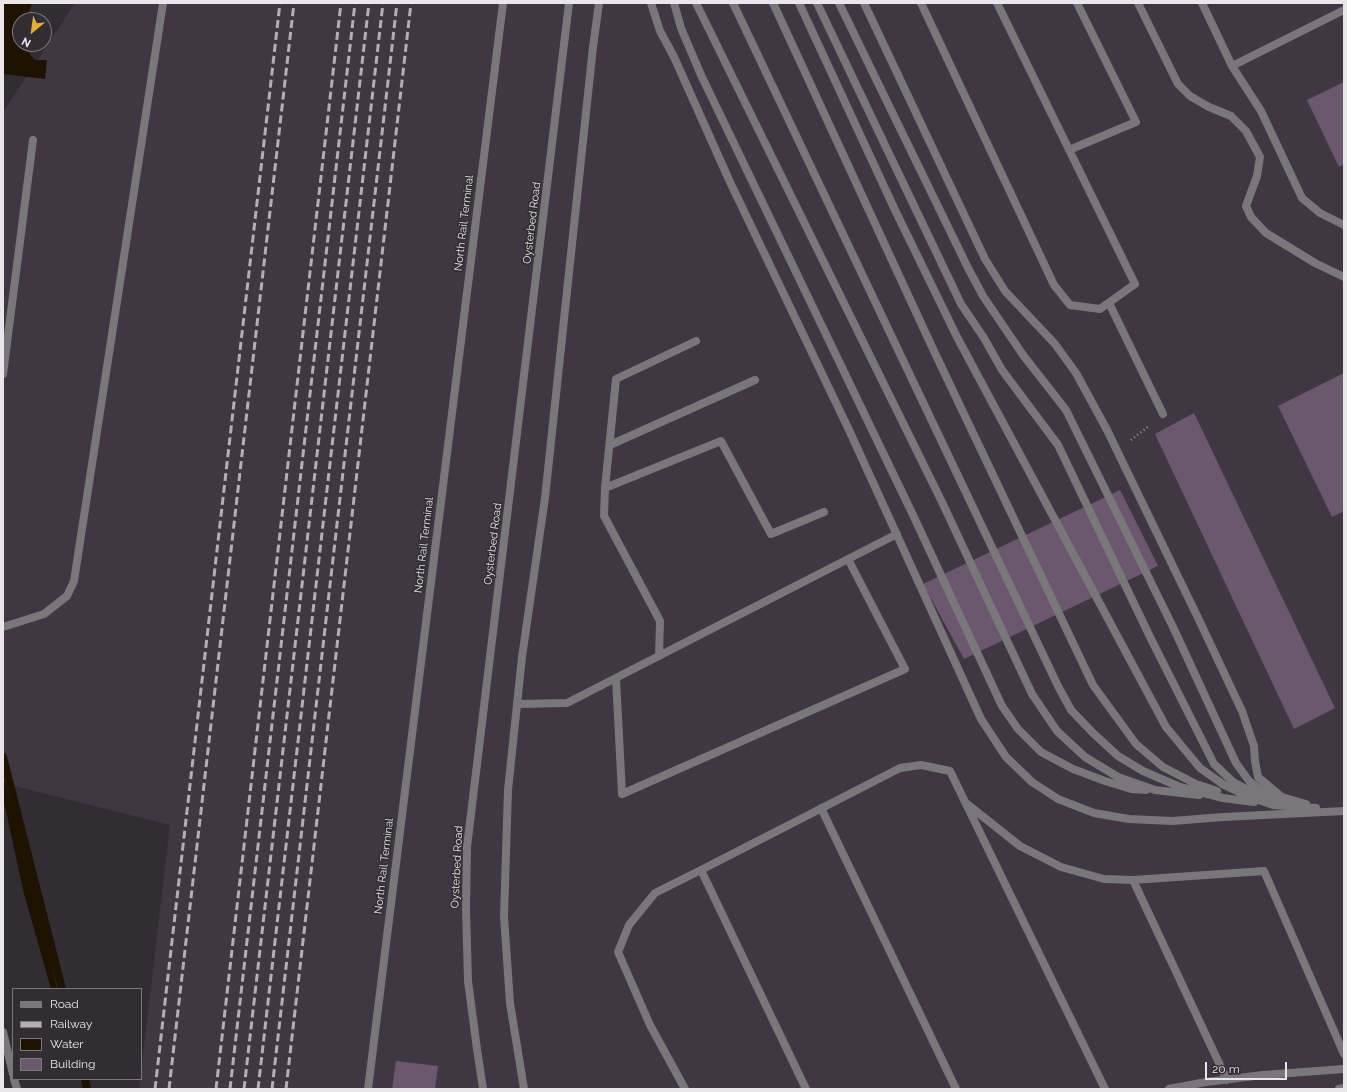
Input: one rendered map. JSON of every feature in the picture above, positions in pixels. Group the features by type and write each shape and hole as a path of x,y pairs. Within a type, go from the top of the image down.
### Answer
{"street":[{"path":"3,627 44,614 67,596 74,581 163,3"},
{"name":"North Rail Terminal","path":"368,1089 502,3"},
{"name":"Oysterbed Road","path":"484,1089 476,1049 468,981 466,908 467,847 569,3"},
{"path":"524,1089 510,1003 504,916 508,790 522,657 545,498 592,54 599,3"},
{"path":"650,3 660,31 674,57 730,182 849,430 981,719 1006,756 1032,782 1058,799 1094,813 1129,819 1173,821 1344,810"},
{"path":"674,3 681,28 701,75 918,527 1002,706 1018,729 1048,756 1073,769 1130,789 1155,790 1273,805 1344,810"},
{"path":"696,3 941,500 1032,694 1057,731 1085,757 1118,777 1155,790"},
{"path":"733,3 1051,671 1071,710 1118,756 1143,771 1180,787 1223,798"},
{"path":"773,3 933,348 1093,685 1136,744 1163,767 1196,784 1219,792 1273,805"},
{"path":"798,3 895,210 957,337 1166,727 1200,768 1224,785 1247,796 1273,805"},
{"path":"817,3 961,304 984,338 1002,370 1058,445 1151,639 1214,764 1233,782 1256,794 1309,808"},
{"path":"840,3 983,296 1023,355 1066,410 1173,627 1236,763 1249,781 1264,792 1320,808"},
{"path":"864,3 985,259 1006,291 1055,344 1076,373 1107,430 1242,712 1254,746 1258,777 1282,797"},
{"path":"921,3 1054,285 1070,305 1100,309 1135,284 997,3"},
{"path":"1069,150 1136,122 1077,3"},
{"path":"1138,3 1178,84 1190,96 1209,107 1231,116 1246,131 1260,156 1257,176 1246,206 1251,218 1266,233 1315,263 1344,277"},
{"path":"1202,3 1232,66 1261,111 1302,198 1320,213 1344,225"},
{"path":"1232,66 1344,10"},
{"path":"3,374 33,140"},
{"path":"1109,303 1163,414"},
{"path":"658,656 660,621 604,516 605,488 616,379 696,341"},
{"path":"610,445 755,380"},
{"path":"605,488 721,440 771,534 824,512"},
{"path":"517,704 567,703 897,534"},
{"path":"616,678 622,794 904,669 848,559"},
{"path":"685,1089 650,1024 618,952 629,925 655,893 900,768 921,765 950,772 1105,1089"},
{"path":"965,802 1020,846 1061,867 1104,879 1133,880 1264,871 1344,1054"},
{"path":"821,808 956,1089"},
{"path":"701,870 806,1089"},
{"path":"1133,880 1227,1080"},
{"path":"3,1032 12,1070"},
{"path":"1169,1089 1263,1075 1344,1069"},
{"path":"1339,1089 1344,1088"}],"shaded area":[{"path":"75,3 1344,3 1344,1089 139,1089 140,1080 142,1080 142,1063 170,825 3,783 3,300 5,290 3,289 3,112 43,52 52,52 52,38"}],"water":[{"path":"4,3 32,3 29,12 12,12 12,52 29,52 35,60 47,60 45,79 3,74"},
{"path":"3,776 35,888 57,988 51,988 23,890 3,797"}],"building":[{"path":"1344,82 1344,164 1339,167 1307,100"},
{"path":"1344,373 1344,511 1332,517 1278,406"},
{"path":"1194,413 1335,708 1294,729 1155,434"},
{"path":"1120,490 1158,566 964,659 923,584"},
{"path":"396,1061 438,1066 435,1089 392,1089"}],"waterway":[{"path":"3,757 62,988"},
{"path":"85,1080 87,1089"}],"railway":[{"path":"155,1089 280,3"},
{"path":"169,1089 294,3"},
{"path":"216,1089 341,3"},
{"path":"230,1089 355,3"},
{"path":"244,1089 369,3"},
{"path":"258,1089 383,3"},
{"path":"272,1089 397,3"},
{"path":"286,1089 411,3"}]}
